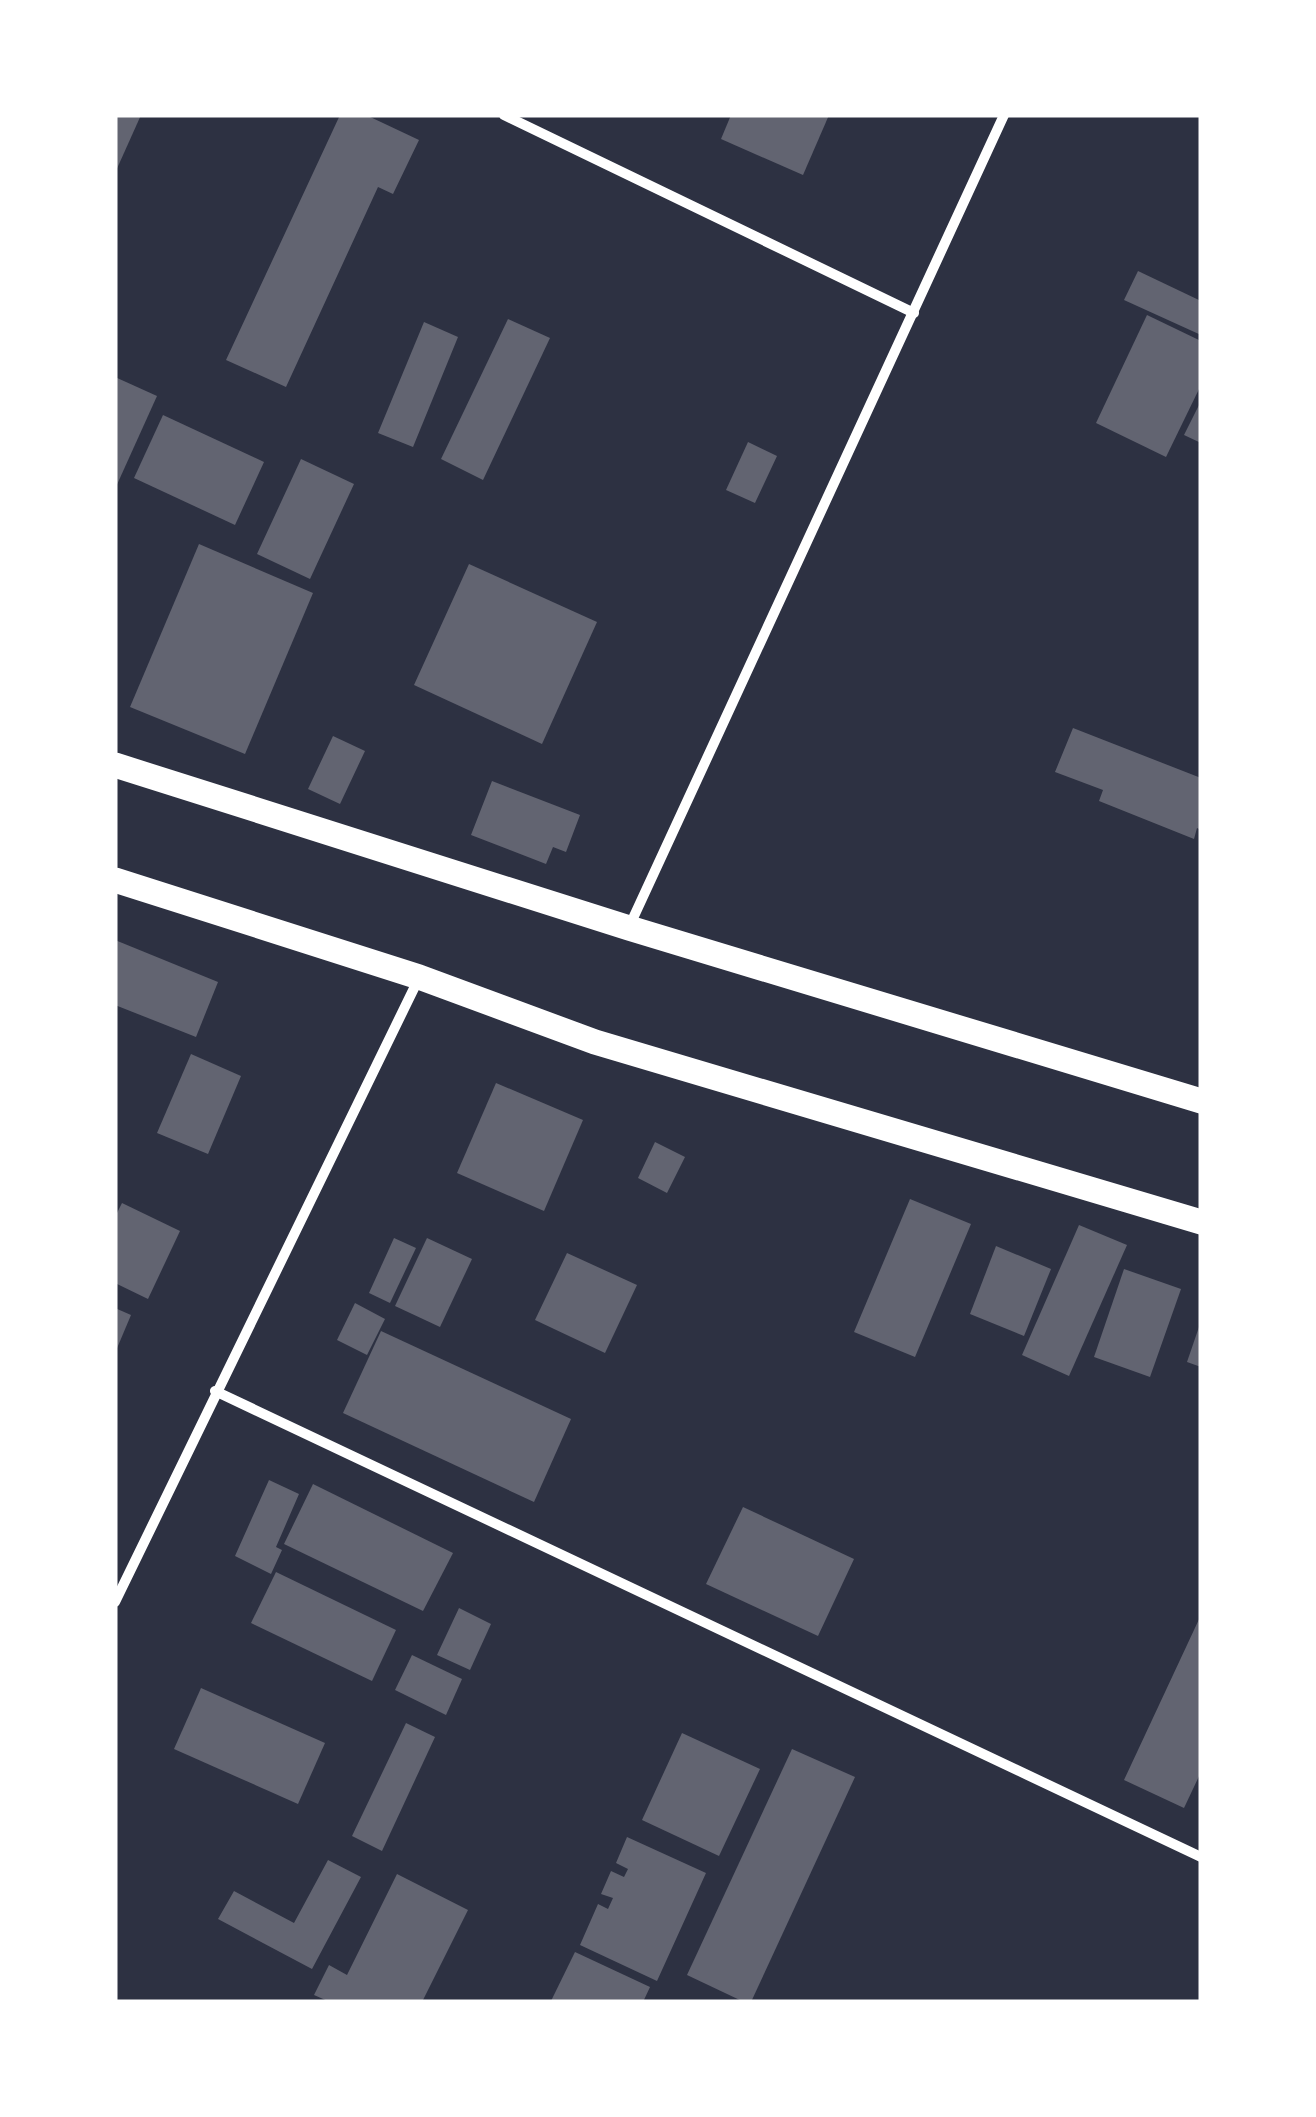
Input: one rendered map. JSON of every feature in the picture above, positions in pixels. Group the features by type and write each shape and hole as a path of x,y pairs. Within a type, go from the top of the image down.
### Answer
{"main road":[{"path":"115,765 628,928 1201,1101"},
{"path":"115,880 419,977 595,1042 1201,1222"}],"street":[{"path":"504,115 914,313"},
{"path":"628,928 1004,115"},
{"path":"115,1602 419,977"},
{"path":"215,1391 1201,1857"}],"building":[{"path":"115,115 141,115 115,173"},
{"path":"340,115 366,115 419,140 393,194 378,187 286,387 226,360"},
{"path":"731,115 829,115 803,175 721,139"},
{"path":"1138,271 1201,301 1201,335 1124,300"},
{"path":"1147,315 1201,341 1201,385 1166,457 1096,423"},
{"path":"508,319 550,338 483,480 441,459"},
{"path":"424,322 458,337 413,447 378,433"},
{"path":"115,377 157,396 115,489"},
{"path":"1201,401 1201,443 1184,435"},
{"path":"163,415 264,462 235,525 134,478"},
{"path":"748,442 777,456 755,503 726,490"},
{"path":"301,459 354,484 310,579 257,554"},
{"path":"199,544 313,593 245,754 130,707"},
{"path":"469,564 597,622 542,744 414,685"},
{"path":"1073,728 1201,778 1201,830 1197,828 1194,839 1099,801 1103,790 1055,772"},
{"path":"333,736 365,751 340,804 308,789"},
{"path":"492,781 580,815 566,852 553,847 546,864 471,835"},
{"path":"115,940 218,982 196,1037 115,1005"},
{"path":"191,1054 241,1076 208,1154 157,1133"},
{"path":"496,1083 583,1120 544,1211 457,1173"},
{"path":"655,1142 685,1157 667,1193 638,1178"},
{"path":"910,1199 971,1224 915,1357 854,1332"},
{"path":"122,1203 180,1231 148,1299 115,1283 115,1217"},
{"path":"1079,1225 1127,1245 1069,1376 1022,1355"},
{"path":"394,1238 416,1248 390,1303 369,1293"},
{"path":"427,1238 472,1259 440,1327 395,1306"},
{"path":"996,1246 1051,1269 1024,1336 970,1314"},
{"path":"567,1253 637,1285 605,1353 535,1320"},
{"path":"1124,1269 1181,1289 1150,1377 1094,1357"},
{"path":"355,1303 385,1319 367,1355 337,1340"},
{"path":"115,1308 131,1315 115,1353"},
{"path":"1201,1324 1201,1367 1187,1362"},
{"path":"381,1331 571,1419 534,1502 343,1413"},
{"path":"269,1480 299,1494 276,1547 282,1550 271,1574 235,1556"},
{"path":"313,1484 453,1553 423,1611 284,1544"},
{"path":"743,1507 854,1559 818,1636 706,1584"},
{"path":"276,1572 396,1630 372,1681 251,1623"},
{"path":"459,1608 491,1624 470,1670 437,1655"},
{"path":"1201,1615 1201,1772 1184,1808 1124,1780"},
{"path":"412,1655 462,1679 446,1715 395,1690"},
{"path":"201,1688 325,1743 298,1804 174,1749"},
{"path":"406,1723 435,1737 382,1851 352,1836"},
{"path":"682,1733 760,1769 719,1856 642,1820"},
{"path":"792,1749 855,1777 751,2002 744,2002 687,1975"},
{"path":"627,1837 706,1873 657,1981 580,1945 598,1904 608,1909 613,1898 601,1894 611,1871 624,1877 628,1869 616,1863"},
{"path":"328,1860 361,1877 312,1969 218,1919 234,1891 294,1923"},
{"path":"397,1874 468,1910 422,2002 330,2002 314,1995 329,1965 347,1975"},
{"path":"575,1952 650,1987 643,2002 551,2001"}]}
